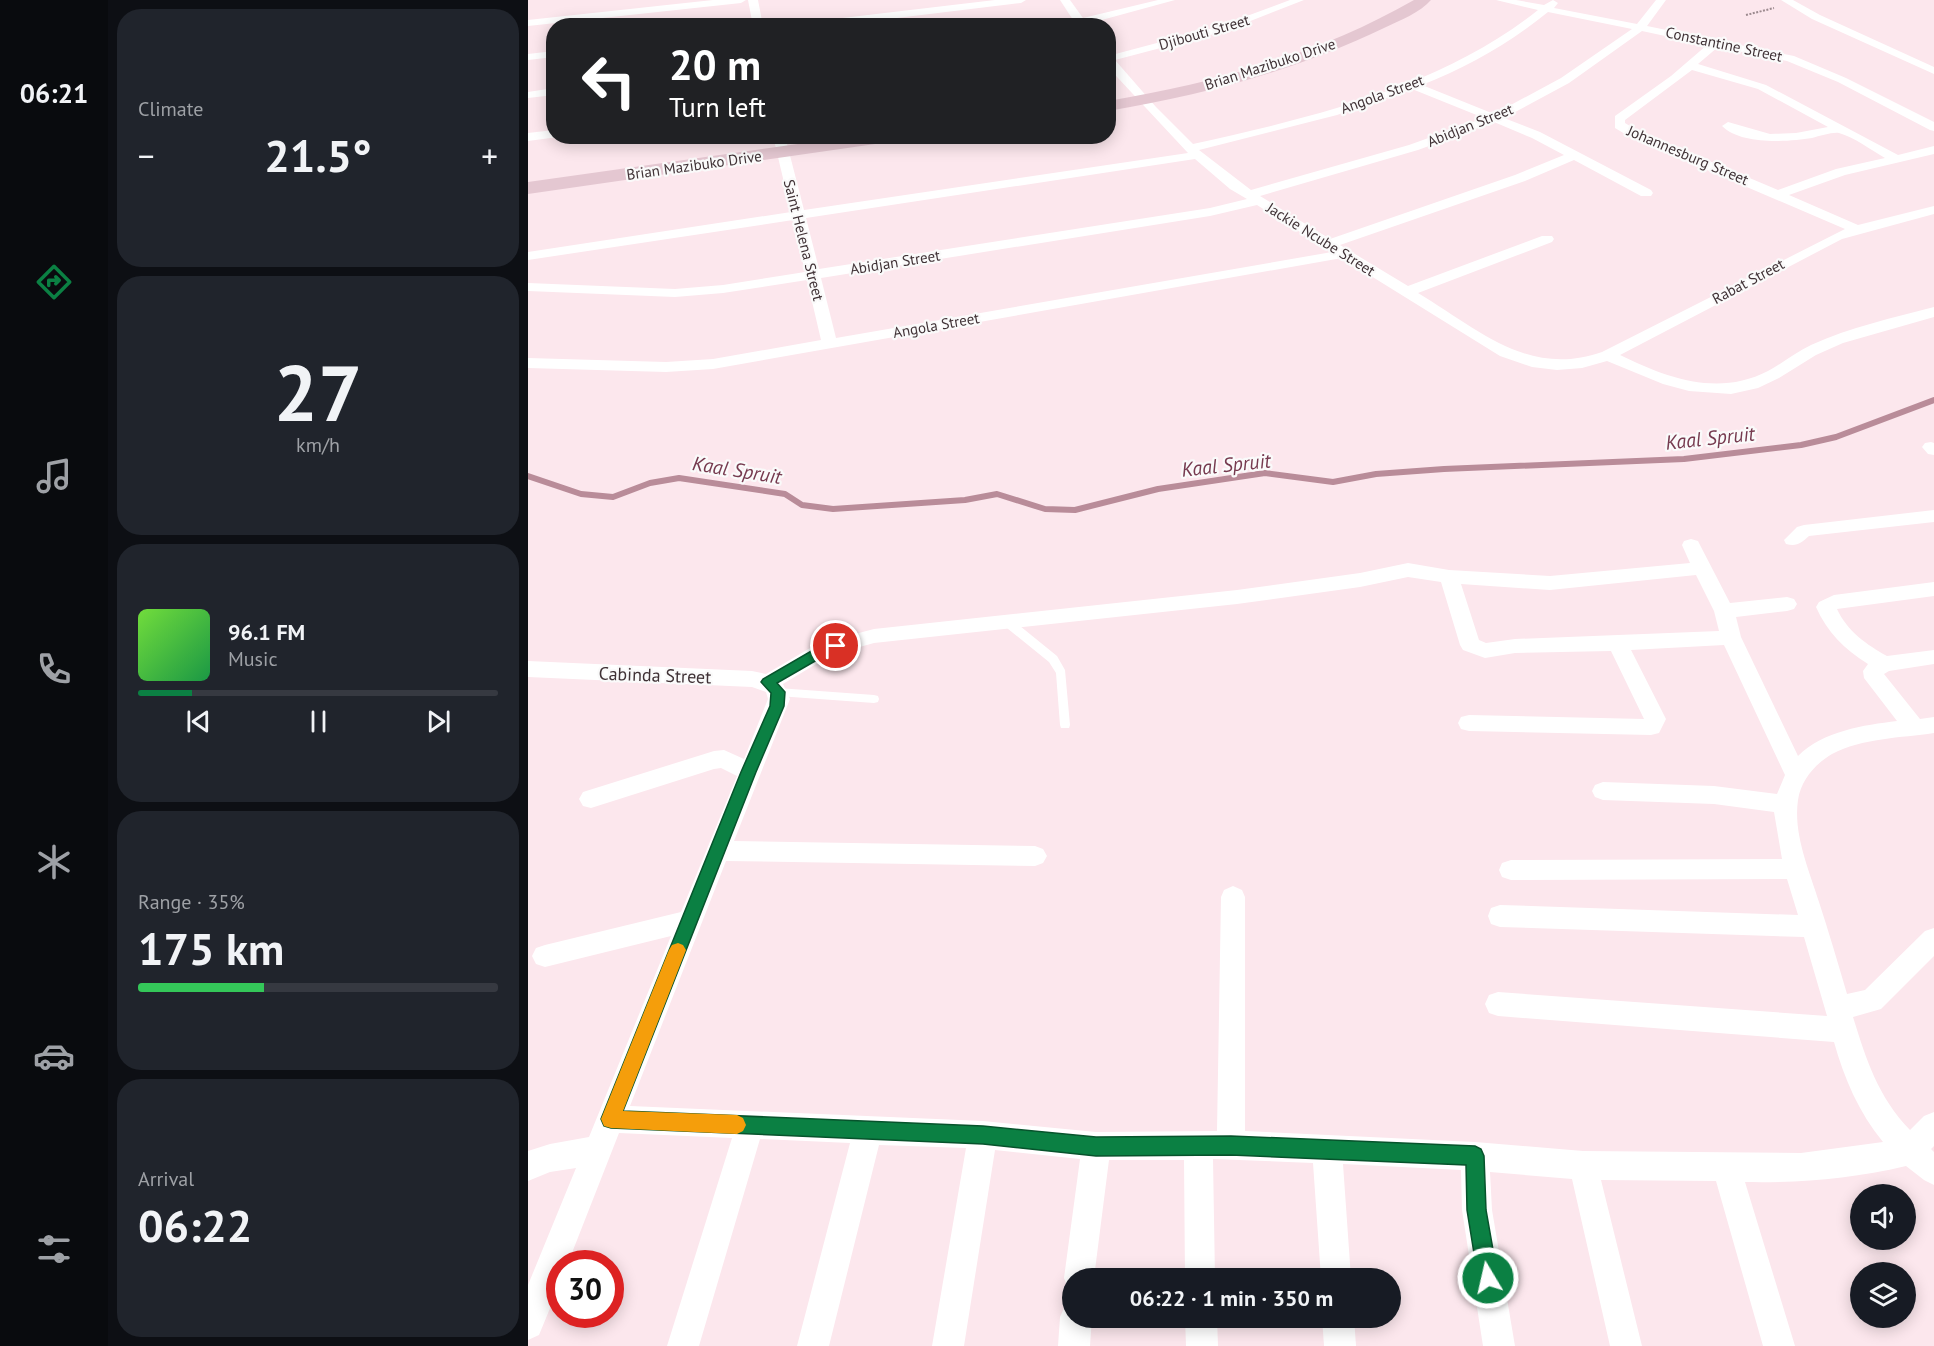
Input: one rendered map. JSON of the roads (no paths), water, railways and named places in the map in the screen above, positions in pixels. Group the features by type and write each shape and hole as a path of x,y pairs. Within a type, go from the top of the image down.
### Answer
{"street":[{"path":"568,18 688,3 741,0"},
{"path":"753,0 756,18"},
{"path":"868,18 1021,0"},
{"path":"1065,0 1078,18"},
{"path":"1104,18 1170,0"},
{"name":"Djibouti Street","path":"1116,57 1221,29 1299,0"},
{"name":"Brian Mazibuko Drive","path":"1116,105 1230,79 1290,60 1369,30 1424,0"},
{"name":"Constantine Street","path":"1501,0 1551,4 1642,28 1776,54 1808,64 1934,127"},
{"name":"Abidjan Street","path":"528,286 675,293 723,289 1210,212 1443,137 1492,118 1568,80 1642,28 1661,0"},
{"path":"1791,3 1934,71"},
{"name":"Angola Street","path":"528,256 1195,152 1325,114 1411,84 1488,48 1551,4"},
{"path":"528,23 546,21"},
{"name":"Johannesburg Street","path":"1717,42 1691,66 1619,119 1619,125 1634,134 1780,194"},
{"path":"528,57 546,55"},
{"path":"1691,66 1740,78 1762,87 1896,159"},
{"name":"Jackie Ncube Street","path":"1116,67 1143,100 1195,152 1225,178 1254,198 1512,356 1544,365 1568,366"},
{"path":"1411,84 1536,135 1646,193"},
{"path":"528,95 546,93"},
{"path":"1728,126 1759,137 1778,140 1839,129"},
{"path":"528,137 546,135"},
{"name":"Brian Mazibuko Drive","path":"528,188 781,145"},
{"name":"Saint Helena Street","path":"781,145 830,344"},
{"path":"1780,194 1824,177 1934,150"},
{"path":"1328,244 1520,178 1575,155"},
{"path":"1780,194 1857,229"},
{"name":"Rabat Street","path":"1568,366 1608,355 1792,258 1857,229 1934,210"},
{"path":"1406,292 1548,240"},
{"name":"Angola Street","path":"528,363 687,366 746,359 1342,254"},
{"path":"1608,355 1671,384 1688,387 1729,388 1767,378 1825,344 1934,312"},
{"path":"1793,540 1804,531 1934,516"},
{"path":"1691,545 1725,611 1731,637 1796,775"},
{"path":"528,1324 719,851 748,772 777,706 773,687 824,649 874,636 1279,592 1408,570 1449,576 1550,583 1703,568"},
{"path":"1449,576 1470,645 1485,651 1515,646 1694,641 1731,637"},
{"path":"1884,664 1859,649 1846,637 1826,607 1834,603 1934,589"},
{"path":"1725,611 1787,604"},
{"path":"1469,723 1651,727 1655,719 1617,642"},
{"path":"1924,726 1875,678 1875,668 1884,664 1934,657"},
{"name":"Cabinda Street","path":"528,669 752,679 773,687"},
{"path":"1924,726 1843,741 1812,757 1796,775 1786,804 1787,821 1797,869 1854,1066 1864,1090 1888,1128 1908,1151 1934,1170"},
{"path":"591,799 714,760 724,759 748,772"},
{"path":"1604,791 1714,795 1786,804"},
{"path":"719,851 1035,856"},
{"path":"1511,870 1797,869"},
{"path":"1231,1145 1233,897"},
{"path":"1500,916 1814,926"},
{"path":"545,956 689,921"},
{"path":"1498,1004 1841,1019 1872,1000 1934,939"},
{"path":"611,1119 983,1135 1096,1146 1231,1145 1475,1156 1583,1165 1801,1168 1869,1160 1908,1151 1934,1126"},
{"path":"683,1346 750,1125"},
{"path":"813,1346 868,1130"},
{"path":"948,1346 983,1135"},
{"path":"1079,1268 1096,1146"},
{"path":"1197,1146 1200,1268"},
{"path":"1327,1149 1335,1268"},
{"path":"528,1166 550,1158 598,1150"},
{"path":"1475,1156 1477,1210 1499,1346"},
{"path":"1583,1165 1626,1346"},
{"path":"1726,1167 1779,1346"},
{"path":"1074,1346 1075,1328"},
{"path":"1201,1328 1202,1346"},
{"path":"1339,1328 1340,1346"}],"lane":[{"path":"1006,621 1053,659 1061,673 1065,724"},
{"path":"773,687 873,699"}],"waterway":[{"name":"Kaal Spruit","path":"528,476 581,494 613,497 650,483 679,478 785,494 802,505 833,509 965,500 997,494 1045,509 1075,510 1158,489 1265,473 1333,482 1376,474 1444,469 1684,459 1801,445 1836,437 1934,400"}]}
